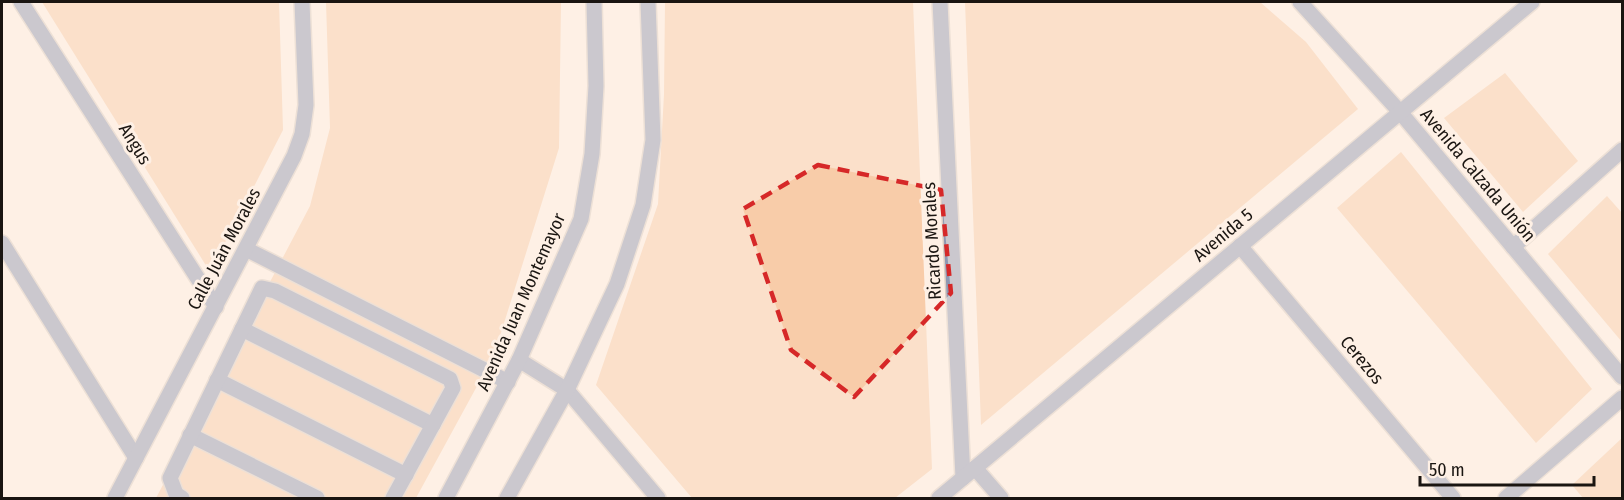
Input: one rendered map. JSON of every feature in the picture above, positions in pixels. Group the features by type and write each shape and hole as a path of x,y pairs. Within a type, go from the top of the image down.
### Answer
{"street":[{"name":"Angus","path":"21,2 216,307"},
{"name":"Calle Juán Morales","path":"115,498 294,156 302,134 306,105 302,2"},
{"name":"Avenida Juan Montemayor","path":"446,498 519,360 581,219 592,154 596,86 594,2"},
{"path":"507,498 567,390 616,284 643,205 653,140 648,2"},
{"name":"Ricardo Morales","path":"940,2 969,473"},
{"name":"Avenida Calzada Unión","path":"1300,2 1400,112 1623,377"},
{"name":"Avenida 5","path":"939,498 1400,112 1525,4"},
{"path":"1513,247 1623,150"},
{"path":"2,243 136,458"},
{"name":"Cerezos","path":"1240,246 1453,498"},
{"path":"246,249 508,382"},
{"path":"182,498 176,494 170,477 261,288 275,291 450,379 453,388 393,498"},
{"path":"242,329 433,425"},
{"path":"519,360 567,390 658,498"},
{"path":"217,380 406,475"},
{"path":"1506,498 1623,398"},
{"path":"190,435 317,498"},
{"path":"969,473 998,495"}],"highlighted area":[{"path":"818,165 941,190 951,293 854,397 791,350 743,209"}],"shaded area":[{"path":"42,2 279,2 283,130 210,272"},
{"path":"326,2 561,2 559,148 494,355 416,498 156,498 310,206 330,128"},
{"path":"665,2 913,2 932,469 895,498 692,498 596,385 658,204 664,94"},
{"path":"965,2 1260,2 1306,42 1358,109 981,425"},
{"path":"1505,73 1578,161 1523,212 1444,118"},
{"path":"1401,152 1592,389 1536,443 1337,208"},
{"path":"1607,196 1622,213 1622,342 1548,254"},
{"path":"1622,438 1622,498 1583,498 1572,485"}]}
